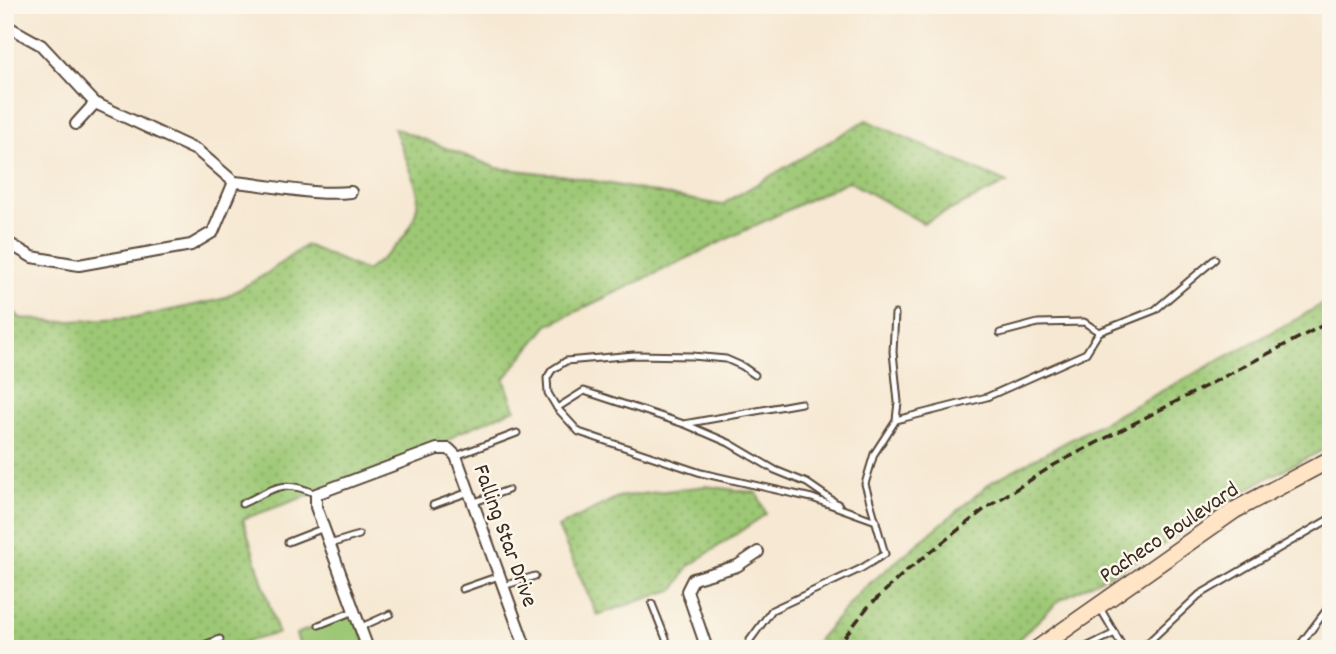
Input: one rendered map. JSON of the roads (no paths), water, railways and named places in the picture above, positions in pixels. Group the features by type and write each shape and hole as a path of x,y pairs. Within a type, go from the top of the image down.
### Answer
{"main road":[{"name":"Pacheco Boulevard","path":"1037,649 1235,510 1331,460"}],"street":[{"path":"5,25 41,45 95,103 198,151 234,183 263,184 325,194 351,192"},
{"path":"76,124 95,103"},
{"path":"5,241 32,257 79,265 191,245 213,232 234,183"},
{"name":"Falling Star Drive","path":"316,494 437,449 449,449 456,456 526,649"},
{"path":"316,494 316,507 368,649"},
{"path":"707,649 687,592 693,579 737,566 758,552"}],"lane":[{"path":"896,420 987,397 1086,353 1099,332 1155,310 1216,258"},
{"path":"747,649 750,640 772,610 860,569 885,554 865,484 874,454 896,420 898,402 893,352 895,314"},
{"path":"1000,333 1038,323 1072,322 1084,322 1099,332"},
{"path":"755,375 726,359 634,355 566,360 552,370 547,378 548,393 557,408 579,432 701,473 812,498 876,521"},
{"path":"557,408 583,391 684,424 729,443 775,470 807,483 845,510"},
{"path":"684,424 801,403"},
{"path":"456,456 517,433"},
{"path":"242,504 284,485 298,485 316,494"},
{"path":"433,505 508,490"},
{"path":"1141,649 1199,595 1331,518"},
{"path":"288,542 324,528"},
{"path":"330,544 359,535"},
{"path":"462,589 536,576"},
{"path":"652,604 670,649"},
{"path":"1297,649 1331,604"},
{"path":"1098,606 1125,649"},
{"path":"319,625 354,611"},
{"path":"360,628 390,614"},
{"path":"1082,649 1115,634"},
{"path":"193,649 220,639"}],"railway":[{"path":"835,649 867,608 905,572 986,508 1054,465 1331,321"}]}
